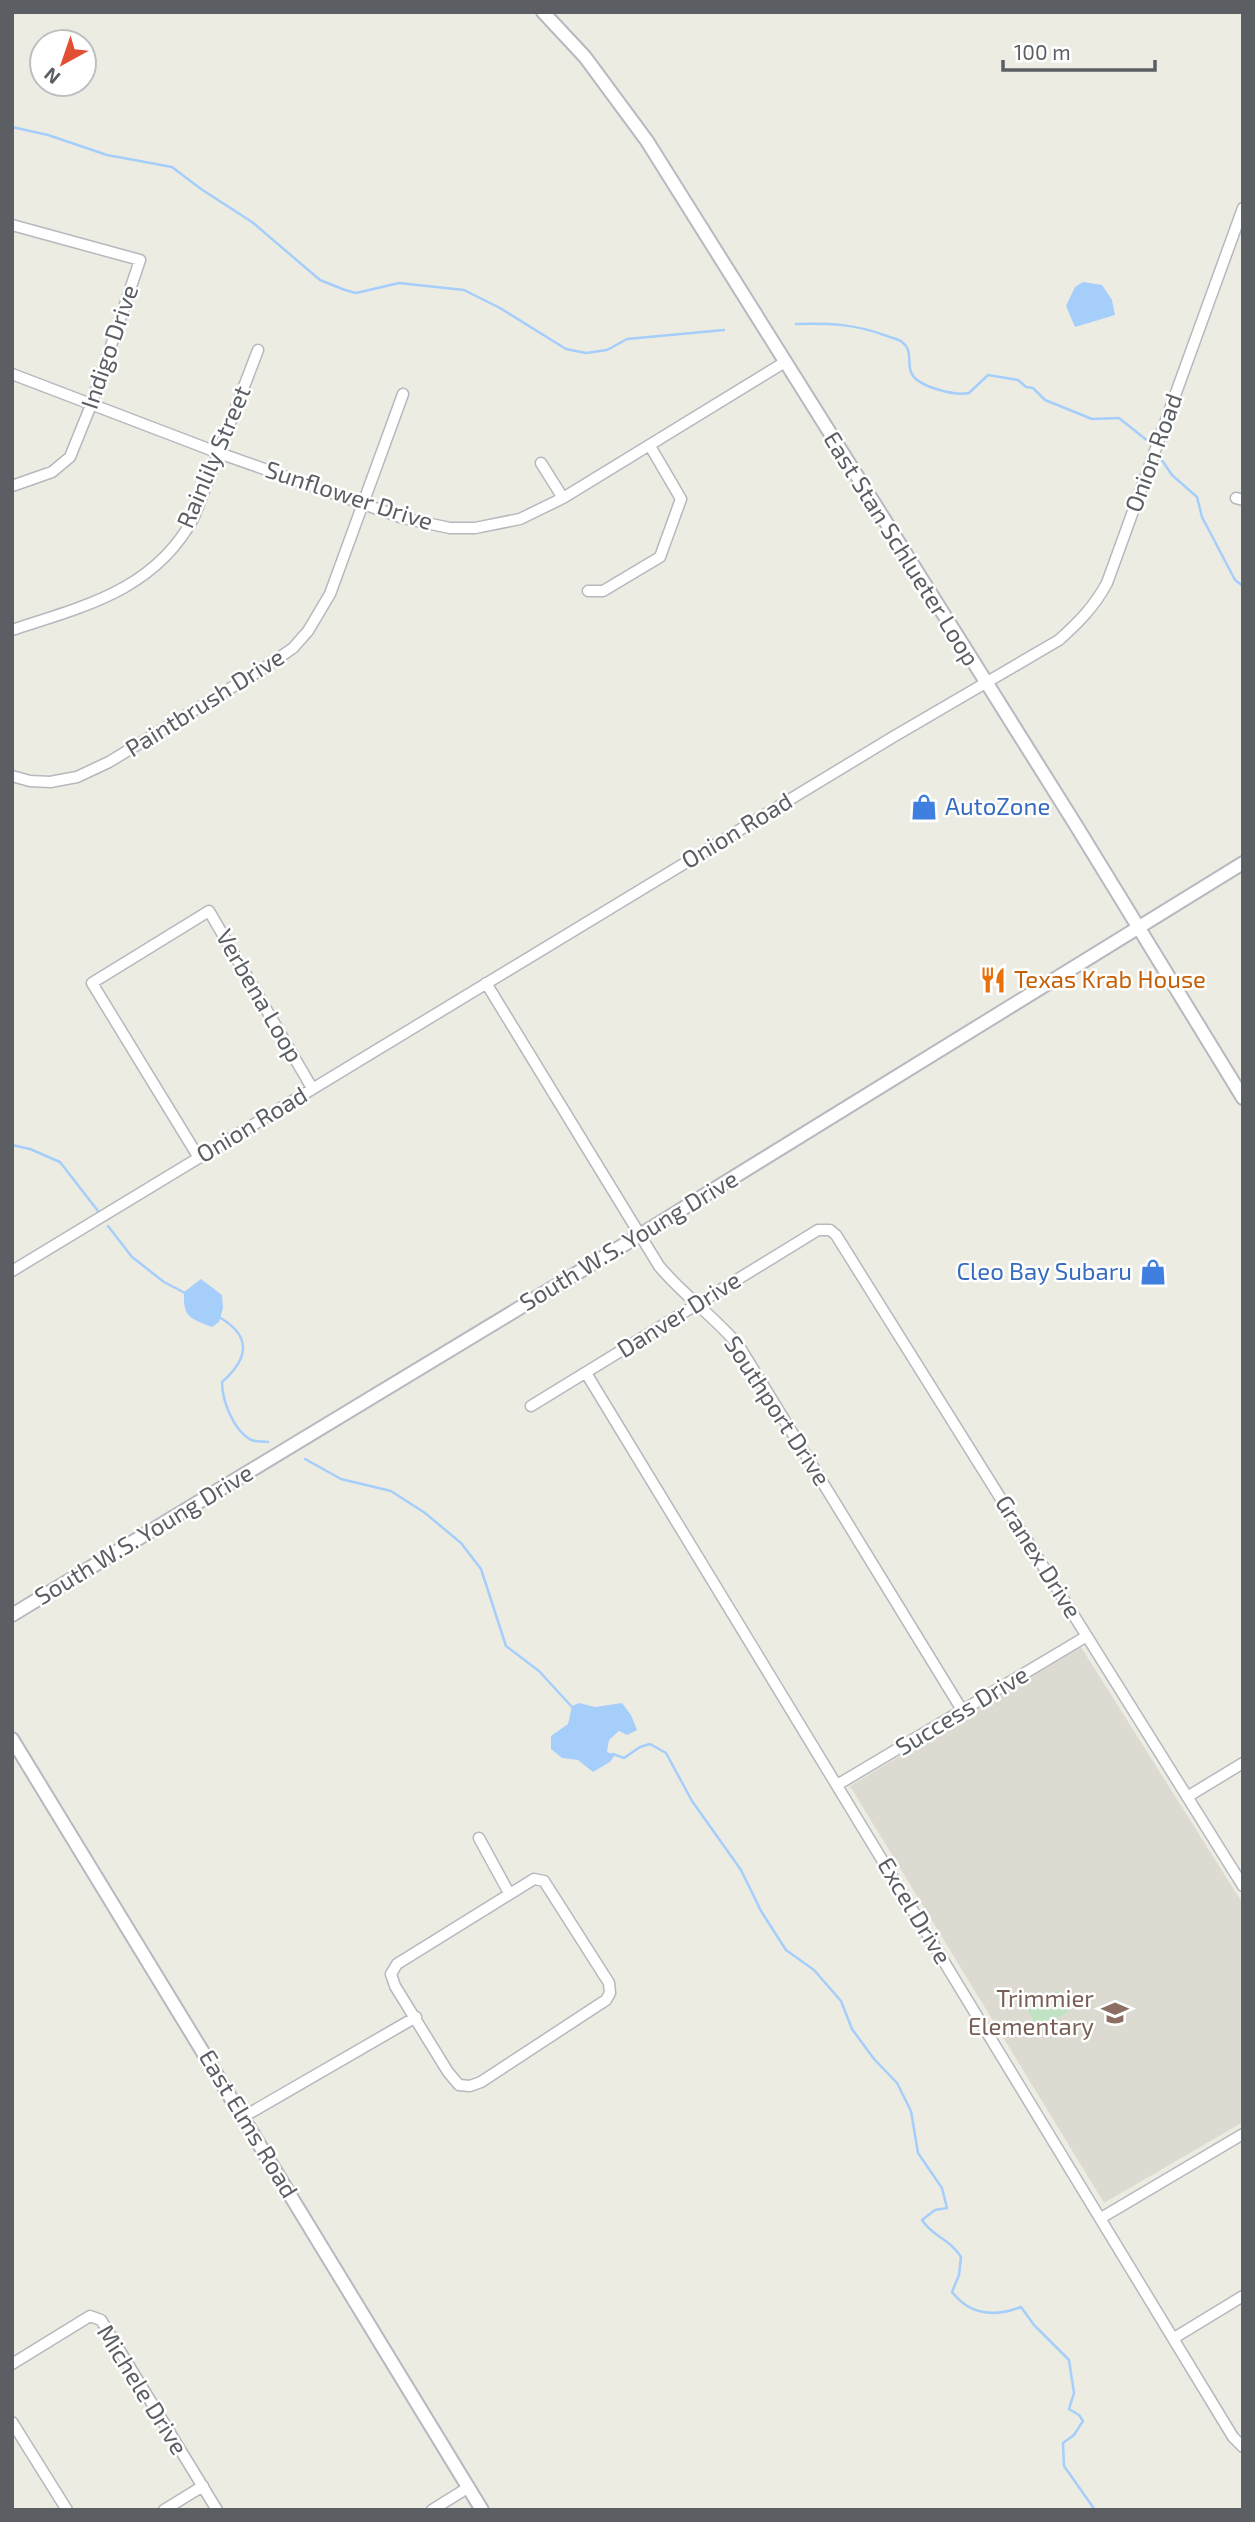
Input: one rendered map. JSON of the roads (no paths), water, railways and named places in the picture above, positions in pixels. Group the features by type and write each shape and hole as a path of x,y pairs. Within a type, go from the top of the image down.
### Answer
{"main road":[{"name":"East Stan Schlueter Loop","path":"543,12 585,57 639,129 1243,1098"},
{"name":"South W.S. Young Drive","path":"12,1615 640,1235 1243,863"},
{"name":"East Elms Road","path":"12,1739 482,2510"}],"street":[{"name":"Onion Road","path":"12,1271 882,743 1059,640 1094,606 1107,583 1243,208"},
{"name":"Indigo Drive","path":"12,225 140,260 74,448 63,465 45,475 12,486"},
{"name":"Rainlily Street","path":"12,630 107,598 153,569 187,531 258,350"},
{"name":"Sunflower Drive","path":"12,374 219,453 426,525 475,528 520,519 563,498 785,362"},
{"name":"Paintbrush Drive","path":"12,776 30,781 50,782 77,778 109,762 293,648 308,631 324,605 403,394"},
{"path":"588,591 604,591 655,561 663,552 681,499 650,446"},
{"path":"541,463 563,498"},
{"name":"Verbena Loop","path":"199,1157 92,983 197,918 209,911 312,1088"},
{"name":"Southport Drive","path":"486,983 668,1277 739,1346 962,1710"},
{"name":"Danver Drive","path":"531,1406 818,1230 830,1230"},
{"name":"Granex Drive","path":"830,1230 836,1235 1243,1886"},
{"name":"Excel Drive","path":"586,1373 1233,2437 1243,2447"},
{"name":"Success Drive","path":"837,1785 1087,1636"},
{"path":"1187,1797 1243,1763"},
{"path":"479,1838 509,1893"},
{"path":"534,1879 544,1881 609,1983 611,1993 606,2000 470,2086 459,2085 416,2017 395,1986 391,1974 397,1964 534,1879"},
{"path":"243,2117 416,2017"},
{"path":"1101,2218 1243,2134"},
{"path":"1174,2338 1243,2296"},
{"name":"Michele Drive","path":"12,2364 90,2316 101,2320 217,2510"},
{"path":"12,2422 67,2510"},
{"path":"164,2510 203,2487"},
{"path":"432,2510 469,2487"}],"water":[{"path":"1083,282 1102,285 1112,300 1115,315 1075,327 1066,306 1075,287"},
{"path":"201,1279 222,1295 223,1308 219,1322 212,1327 193,1319 185,1307 184,1292"},
{"path":"579,1703 595,1707 622,1703 637,1730 627,1735 619,1731 609,1740 607,1752 615,1755 610,1762 593,1772 578,1760 562,1758 551,1749 551,1736 568,1724 572,1706"}],"waterway":[{"path":"12,127 48,135 107,155 172,167 252,222 320,280 345,290 356,293 399,283 464,290 500,308 566,349 586,353 607,350 627,339 724,330"},
{"path":"796,324 842,325 899,340 909,352 910,368 914,377 928,386 963,394 969,393 988,375 1018,380 1026,387 1033,388 1045,400 1092,419 1119,418 1149,442"},
{"path":"1161,459 1172,475 1197,497 1202,517 1235,580 1243,586"},
{"path":"12,1145 30,1149 60,1162 98,1211"},
{"path":"108,1226 132,1257 164,1282 185,1293"},
{"path":"219,1317 237,1332 243,1348 238,1364 222,1382 226,1406 245,1435 253,1441 268,1442"},
{"path":"305,1459 341,1479 391,1491 425,1513 461,1543 481,1569 506,1646 539,1671 572,1707"},
{"path":"613,1754 624,1758 650,1744 666,1753 692,1801 741,1870 761,1911 786,1950 814,1970 841,2001 852,2029 874,2059 897,2083 911,2111 918,2153 942,2188 947,2208 935,2210 922,2220 961,2257 959,2275 952,2292 959,2300 984,2312 1002,2312 1021,2307 1034,2325 1069,2360 1074,2393 1069,2409 1083,2421 1074,2435 1063,2443 1064,2466 1095,2510"}],"place":[{"name":"AutoZone","path":"924,807"},
{"name":"Texas Krab House","path":"993,980"},
{"name":"Cleo Bay Subaru","path":"1153,1272"},
{"name":"Trimmier Elementary","path":"1115,2013"}]}
